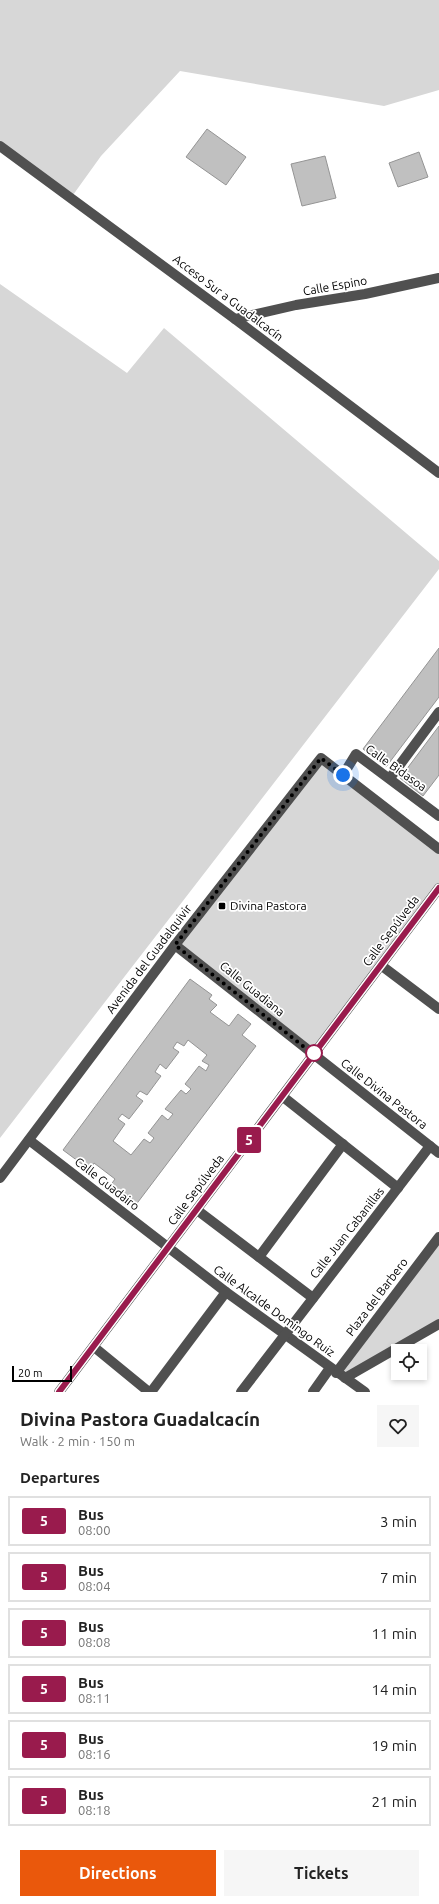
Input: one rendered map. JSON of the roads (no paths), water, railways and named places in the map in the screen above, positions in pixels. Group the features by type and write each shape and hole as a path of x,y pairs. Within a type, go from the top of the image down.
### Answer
{"street":[{"name":"Acceso Sur a Guadalcacín","path":"0,146 235,319 439,473"},
{"name":"Calle Espino","path":"235,319 296,305 365,294 439,278"},
{"path":"390,778 439,712"},
{"name":"Calle Bidasoa","path":"343,775 356,754 439,816"},
{"name":"Avenida del Guadalquivir","path":"0,1178 175,945 321,758 343,775"},
{"path":"343,775 439,849"},
{"name":"Calle Sepúlveda","path":"59,1392 168,1249 313,1054 382,966 439,888"},
{"name":"Calle Guadiana","path":"175,945 313,1054"},
{"path":"382,966 439,1009"},
{"name":"Calle Divina Pastora","path":"313,1054 439,1153"},
{"path":"282,1096 398,1188"},
{"name":"Calle Guadairo","path":"29,1140 168,1249"},
{"path":"259,1257 343,1144"},
{"name":"Calle Juan Cabanillas","path":"241,1392 430,1146"},
{"path":"197,1210 313,1298"},
{"name":"Plaza del Barbero","path":"313,1392 337,1373 439,1237"},
{"name":"Calle Alcalde Domingo Ruiz","path":"168,1249 284,1335 365,1392"},
{"path":"94,1346 150,1392 226,1292"},
{"path":"337,1373 439,1324"}],"place":[{"name":"Divina Pastora","path":"222,906"}]}
